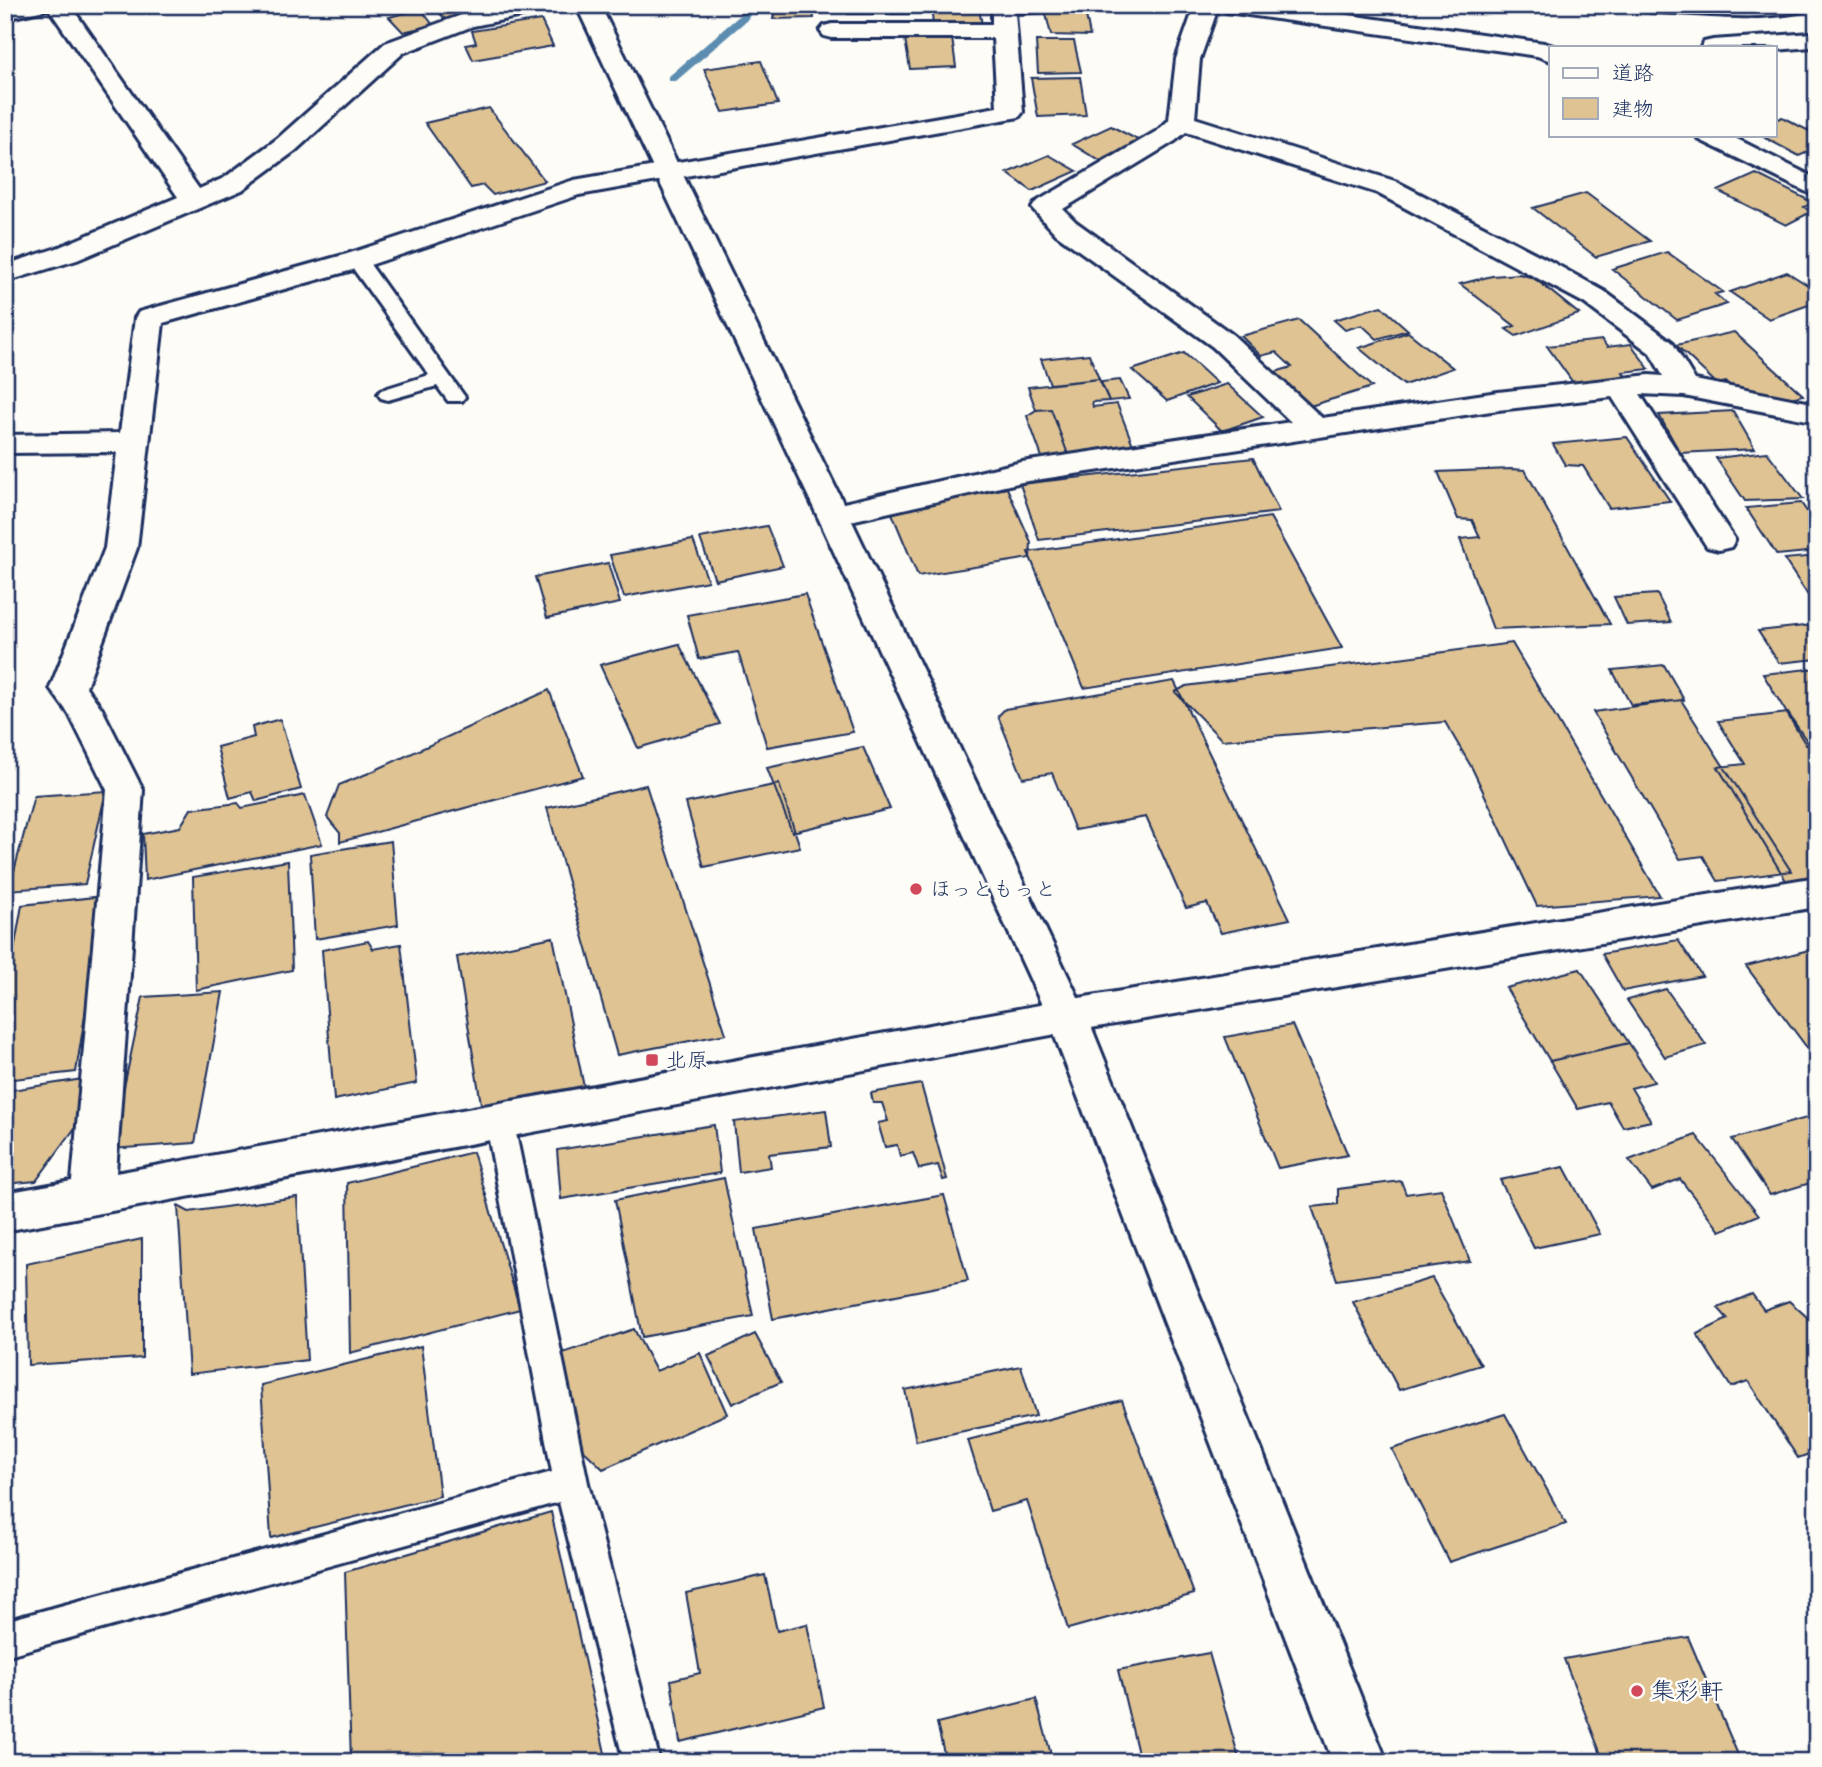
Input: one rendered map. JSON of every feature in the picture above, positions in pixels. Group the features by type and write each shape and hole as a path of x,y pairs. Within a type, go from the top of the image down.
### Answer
{"street":[{"path":"5,12 40,5"},
{"path":"58,5 195,202"},
{"path":"5,274 67,254 233,184 286,145 394,48 467,20 544,5"},
{"path":"588,5 665,170 833,514 1067,1016 1360,1762"},
{"path":"92,1197 125,790 84,709 68,688 121,548 149,318 356,260 574,188 665,170 1010,112 1003,6 1052,5"},
{"path":"1207,5 1188,59 1182,121 1166,136 1046,208 1066,228 1223,341 1315,428"},
{"path":"1227,5 1530,48 1549,53"},
{"path":"1652,5 1765,8 1798,5"},
{"path":"832,31 1005,31"},
{"path":"1727,46 1812,40"},
{"path":"1182,121 1386,187 1540,267 1594,297 1662,348 1684,387"},
{"path":"1711,136 1817,189"},
{"path":"833,514 1022,472 1498,401 1649,384 1684,387 1817,413"},
{"path":"1621,387 1719,540"},
{"path":"5,444 134,442"},
{"path":"5,1212 1067,1016 1817,892"}],"lane":[{"path":"356,260 455,397"},
{"path":"388,394 441,377"},
{"path":"499,1119 571,1483 642,1762"},
{"path":"5,1639 571,1483"}],"building":[{"path":"423,5 493,5 495,8 445,19 436,9 428,11"},
{"path":"776,5 824,6 812,6 814,18 773,19"},
{"path":"847,5 909,5 909,14 848,14"},
{"path":"931,5 978,5 982,24 933,25"},
{"path":"421,9 433,25 403,32 389,17"},
{"path":"1045,10 1085,10 1090,36 1051,35"},
{"path":"541,20 553,46 473,60 466,45 476,43 472,31"},
{"path":"952,38 956,67 910,69 905,39"},
{"path":"1036,41 1074,41 1081,72 1038,73"},
{"path":"761,61 778,104 723,112 704,69"},
{"path":"1080,77 1086,115 1038,117 1031,78"},
{"path":"489,108 545,181 493,195 483,185 471,188 425,123"},
{"path":"1782,117 1817,135 1817,148 1799,156 1762,136 1776,136 1776,120"},
{"path":"1111,126 1140,141 1100,161 1072,144"},
{"path":"1049,155 1077,171 1032,191 1007,173"},
{"path":"1756,174 1814,203 1804,207 1811,212 1786,225 1718,191"},
{"path":"1586,193 1650,241 1596,257 1533,208"},
{"path":"1667,252 1723,292 1715,294 1727,304 1677,320 1612,269"},
{"path":"1787,272 1817,291 1817,302 1769,319 1730,292"},
{"path":"1519,274 1534,278 1579,314 1516,336 1506,329 1515,326 1460,284 1492,276"},
{"path":"1381,306 1408,330 1377,339 1362,325 1345,330 1334,320"},
{"path":"1299,320 1372,387 1310,406 1275,372 1292,367 1276,352 1261,356 1241,336"},
{"path":"1408,332 1453,368 1404,385 1359,348"},
{"path":"1734,332 1803,395 1775,402 1766,393 1743,398 1726,382 1717,384 1676,345"},
{"path":"1602,340 1607,347 1631,344 1649,369 1623,372 1627,379 1574,384 1547,346"},
{"path":"1184,353 1217,383 1167,401 1132,370"},
{"path":"1089,354 1099,379 1050,384 1041,359"},
{"path":"1099,379 1109,401 1092,402 1093,407 1117,404 1135,450 1069,457 1051,409 1036,410 1028,387"},
{"path":"1120,380 1129,399 1109,401 1101,382"},
{"path":"1227,384 1263,417 1222,431 1187,397"},
{"path":"1051,409 1069,457 1043,460 1027,416 1036,410"},
{"path":"1733,411 1755,449 1680,453 1659,415"},
{"path":"1627,437 1670,501 1609,508 1583,466 1565,465 1553,444"},
{"path":"1767,452 1803,499 1745,501 1716,458"},
{"path":"1253,458 1279,512 1039,540 1020,484"},
{"path":"1525,470 1610,624 1493,629 1460,539 1480,537 1472,520 1458,519 1438,472"},
{"path":"1007,488 1031,542 1030,558 918,576 891,511"},
{"path":"1801,503 1817,526 1817,551 1777,555 1746,508"},
{"path":"1270,517 1342,648 1084,688 1028,552"},
{"path":"767,526 783,566 715,580 700,538"},
{"path":"693,540 708,581 624,597 610,555"},
{"path":"1817,556 1817,609 1784,559"},
{"path":"608,563 620,603 547,618 535,577"},
{"path":"805,594 853,732 767,747 738,652 699,659 687,615"},
{"path":"1657,594 1671,622 1627,625 1614,597"},
{"path":"1813,625 1817,631 1817,659 1779,663 1758,631"},
{"path":"1512,643 1660,896 1537,906 1472,768 1445,722 1222,740 1175,692 1186,686"},
{"path":"679,644 720,724 638,748 600,665"},
{"path":"1664,665 1684,700 1631,705 1612,670"},
{"path":"1817,668 1817,744 1806,745 1763,674"},
{"path":"1174,681 1290,919 1221,933 1207,903 1186,908 1146,817 1075,830 1052,773 1023,778 998,716 1005,709"},
{"path":"549,690 583,776 340,842 340,833 327,817 339,785"},
{"path":"1681,700 1791,871 1718,881 1703,856 1680,859 1593,712"},
{"path":"1788,713 1817,756 1817,885 1791,889 1718,767 1745,764 1718,721"},
{"path":"280,719 301,789 256,801 252,792 230,798 217,747 254,737 252,727"},
{"path":"863,747 890,809 792,832 767,768"},
{"path":"779,784 800,847 704,867 686,803"},
{"path":"646,785 726,1034 617,1055 547,808"},
{"path":"106,791 85,884 9,890 34,796"},
{"path":"305,795 322,844 145,880 143,834 180,827 191,809 238,803 242,808"},
{"path":"391,841 398,925 315,939 310,854"},
{"path":"288,861 292,970 196,990 193,877"},
{"path":"104,896 76,1072 5,1080 5,985 8,984 22,905"},
{"path":"553,937 584,1087 482,1110 457,957"},
{"path":"1678,940 1702,976 1623,991 1602,954"},
{"path":"368,941 373,949 401,944 417,1083 334,1100 322,950"},
{"path":"1813,949 1817,954 1817,1061 1746,966"},
{"path":"1580,969 1629,1043 1550,1061 1506,988"},
{"path":"1666,989 1706,1045 1665,1057 1627,1000"},
{"path":"223,992 195,1143 111,1149 143,997"},
{"path":"1292,1025 1348,1155 1278,1168 1225,1037"},
{"path":"1629,1043 1654,1082 1631,1088 1651,1121 1623,1127 1608,1102 1578,1109 1550,1061"},
{"path":"83,1079 83,1117 36,1181 5,1184 5,1091"},
{"path":"921,1084 947,1179 943,1180 938,1165 919,1169 913,1153 900,1156 897,1145 885,1147 878,1123 888,1121 882,1103 873,1103 871,1093"},
{"path":"826,1110 831,1147 769,1154 771,1167 739,1172 734,1122"},
{"path":"1817,1115 1817,1181 1770,1195 1732,1139"},
{"path":"714,1125 720,1173 561,1199 557,1150"},
{"path":"1696,1135 1759,1215 1720,1231 1680,1179 1652,1190 1629,1160"},
{"path":"473,1152 520,1309 350,1353 347,1183"},
{"path":"1564,1167 1600,1234 1534,1248 1500,1180"},
{"path":"724,1178 753,1316 642,1337 615,1200"},
{"path":"1401,1181 1406,1194 1441,1189 1470,1261 1337,1280 1312,1207 1338,1204 1338,1189"},
{"path":"944,1195 968,1281 773,1319 756,1229"},
{"path":"297,1197 307,1360 189,1374 178,1206 189,1212"},
{"path":"142,1239 142,1358 28,1365 26,1264"},
{"path":"1432,1278 1481,1365 1399,1390 1353,1302"},
{"path":"1752,1294 1764,1310 1789,1301 1817,1326 1817,1451 1798,1458 1748,1381 1731,1387 1697,1334 1728,1319 1718,1308"},
{"path":"634,1329 656,1371 700,1353 727,1414 603,1469 579,1446 557,1355"},
{"path":"755,1334 781,1382 732,1404 708,1356"},
{"path":"421,1346 440,1496 271,1538 261,1385"},
{"path":"1021,1366 1036,1416 916,1441 905,1390"},
{"path":"1122,1400 1194,1594 1068,1629 1027,1501 990,1511 968,1440"},
{"path":"1505,1414 1566,1524 1449,1562 1392,1449"},
{"path":"551,1512 607,1762 351,1762 345,1572"},
{"path":"765,1575 777,1631 807,1624 824,1707 680,1742 671,1680 700,1673 686,1593"},
{"path":"1688,1637 1741,1762 1604,1762 1564,1659"},
{"path":"1209,1653 1240,1762 1140,1762 1118,1670"},
{"path":"1036,1699 1053,1762 946,1762 937,1723"},
{"path":"1817,1752 1817,1762 1785,1762"}],"waterway":[{"path":"672,79 743,18 751,5"}],"place":[{"name":"ほっともっと","path":"916,889"},
{"name":"北原","path":"652,1060"},
{"name":"集彩軒","path":"1637,1691"}]}
